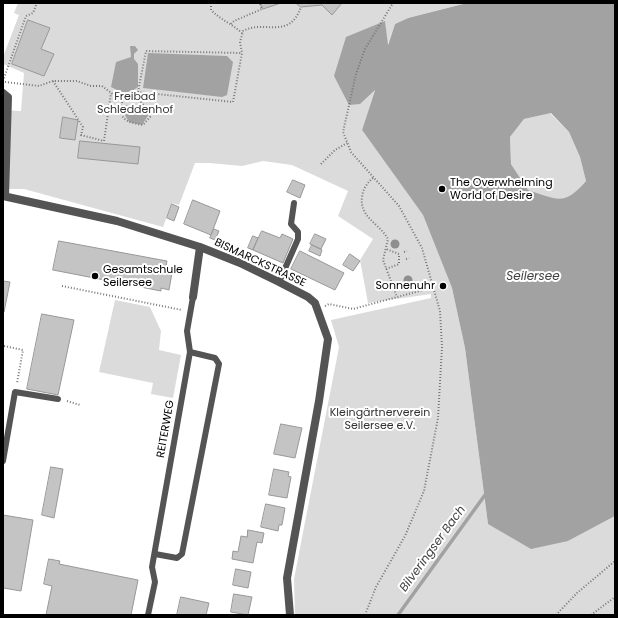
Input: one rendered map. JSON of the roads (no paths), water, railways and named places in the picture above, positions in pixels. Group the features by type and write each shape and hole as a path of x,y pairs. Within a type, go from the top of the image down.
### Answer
{"street":[{"path":"3,93 8,97 4,196"},
{"name":"BISMARCKSTRASSE","path":"4,196 117,221 200,247 279,282 308,297 318,309 328,339 319,401 287,578 290,615"},
{"name":"REITERWEG","path":"193,297 200,247"}],"lane":[{"path":"279,282 298,239 298,232 291,224 294,203"},
{"name":"REITERWEG","path":"148,615 155,582 152,567 190,352 187,331 193,297"},
{"path":"155,554 177,558 182,554 219,364 215,358 190,352"},
{"path":"3,462 15,392 58,399"}],"water":[{"name":"Seilersee","path":"467,3 615,3 615,516 568,541 531,549 488,524 465,348 452,288 423,215 362,130 375,90 360,104 349,105 334,76 346,37 385,21 388,45 395,24 408,18","holes":["551,113 569,132 580,157 586,181 572,195 560,199 528,190 511,164 510,137 524,119"]},
{"path":"130,46 135,46 138,50 134,54 134,59 138,64 138,87 132,91 123,93 111,87 116,62 131,57"},
{"path":"148,53 227,56 233,62 227,95 222,97 143,88"},
{"path":"126,105 139,107 149,114 142,125 129,122 122,110"}],"waterway":[{"name":"Bilveringser Bach","path":"398,615 485,495"}],"place":[{"name":"The Overwhelming World of Desire","path":"442,189"},
{"name":"Gesamtschule Seilersee","path":"95,276"},
{"name":"Sonnenuhr","path":"443,286"}],"park label":[{"name":"Freibad Schleddenhof","path":"135,103"},
{"name":"Kleingärtnerverein Seilersee e.V.","path":"380,419"}]}
